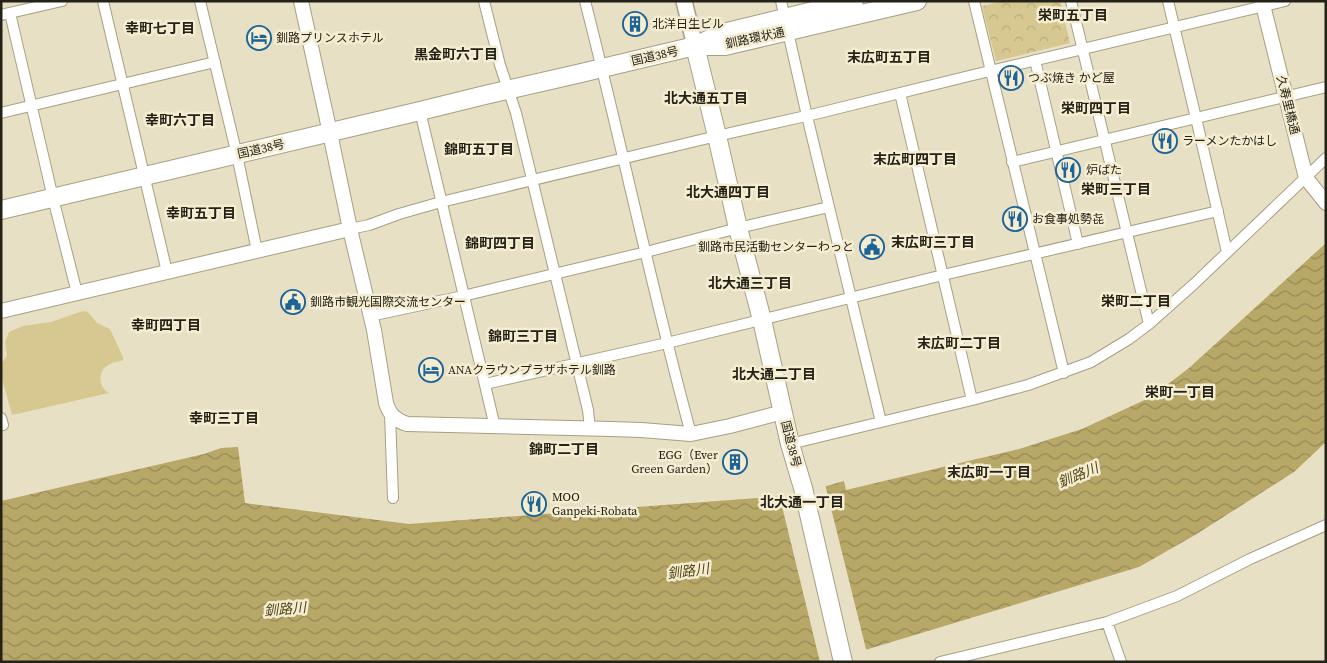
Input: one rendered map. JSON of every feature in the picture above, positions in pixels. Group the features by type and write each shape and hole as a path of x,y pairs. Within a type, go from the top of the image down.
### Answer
{"highway":[{"name":"釧路環状通","path":"695,46 726,46 785,17 854,1"},
{"name":"釧路環状通","path":"785,17 917,1"},
{"name":"国道38号","path":"1,210 695,46 762,320 790,444 803,488 843,661"}],"main road":[{"path":"684,1 695,46"}],"street":[{"path":"62,1 6,14 31,106 77,293"},
{"path":"103,1 167,272"},
{"path":"200,1 237,154 257,251"},
{"path":"301,1 350,229 374,330 386,403 390,414 393,498"},
{"path":"484,1 500,65 516,113 590,428"},
{"path":"585,1 673,370 691,434"},
{"path":"974,1 1064,373"},
{"path":"1071,1 1149,324"},
{"path":"1168,1 1227,252"},
{"path":"1,312 369,225 442,202 532,180 807,116 1263,4 1285,1"},
{"name":"久寿里橋通","path":"1263,4 1306,178 1326,203"},
{"path":"785,17 881,422"},
{"path":"1035,60 1078,244"},
{"path":"1,113 215,62"},
{"path":"1012,162 1326,87"},
{"path":"900,93 972,400"},
{"path":"420,111 495,426"},
{"path":"790,444 1028,386 1091,362 1129,340 1149,324 1326,158"},
{"path":"370,316 463,296 829,207"},
{"path":"485,384 667,343 943,275 1218,211"},
{"path":"390,414 398,421 406,424 590,428 691,434 783,412"},
{"path":"940,662 1107,622 1178,596 1250,559 1326,525"},
{"path":"1107,622 1121,662"}],"green space":[{"path":"1003,1 1060,1 1070,43 996,61 982,6"},
{"path":"83,311 88,312 97,323 110,329 123,357 123,360 109,365 102,372 101,384 109,393 12,415 1,375 1,364 7,356 5,342 9,332 23,326 51,322"}],"water":[{"name":"釧路川","path":"1326,243 1326,442 1294,472 1195,535 1139,567 823,662 1,662 1,501 204,454 221,448 238,447 245,503 409,524 772,497 809,491 844,481 846,490 1019,449 1082,429 1151,397 1189,368"}],"pier":[{"path":"825,484 867,653 833,662 820,662 779,494"}],"place":[{"name":"北洋日生ビル","path":"635,24"},
{"name":"釧路プリンスホテル","path":"259,38"},
{"name":"つぶ焼き かど屋","path":"1011,78"},
{"name":"ラーメンたかはし","path":"1165,141"},
{"name":"炉ばた","path":"1068,170"},
{"name":"お食事処勢㐂","path":"1015,219"},
{"name":"釧路市民活動センターわっと","path":"872,247"},
{"name":"釧路市観光国際交流センター","path":"293,302"},
{"name":"ANAクラウンプラザホテル釧路","path":"431,370"},
{"name":"EGG（Ever Green Garden）","path":"735,462"},
{"name":"MOO Ganpeki-Robata","path":"534,504"}],"district":[{"name":"栄町五丁目","path":"1073,15"},
{"name":"幸町七丁目","path":"160,28"},
{"name":"黒金町六丁目","path":"456,54"},
{"name":"末広町五丁目","path":"889,57"},
{"name":"北大通五丁目","path":"706,98"},
{"name":"栄町四丁目","path":"1096,108"},
{"name":"幸町六丁目","path":"180,120"},
{"name":"錦町五丁目","path":"479,149"},
{"name":"末広町四丁目","path":"915,159"},
{"name":"栄町三丁目","path":"1116,189"},
{"name":"北大通四丁目","path":"728,192"},
{"name":"幸町五丁目","path":"201,213"},
{"name":"末広町三丁目","path":"933,242"},
{"name":"錦町四丁目","path":"500,243"},
{"name":"北大通三丁目","path":"750,283"},
{"name":"栄町二丁目","path":"1136,301"},
{"name":"幸町四丁目","path":"166,325"},
{"name":"錦町三丁目","path":"523,336"},
{"name":"末広町二丁目","path":"959,343"},
{"name":"北大通二丁目","path":"774,374"},
{"name":"栄町一丁目","path":"1180,392"},
{"name":"幸町三丁目","path":"224,418"},
{"name":"錦町二丁目","path":"564,449"},
{"name":"末広町一丁目","path":"989,472"},
{"name":"北大通一丁目","path":"802,502"}]}
